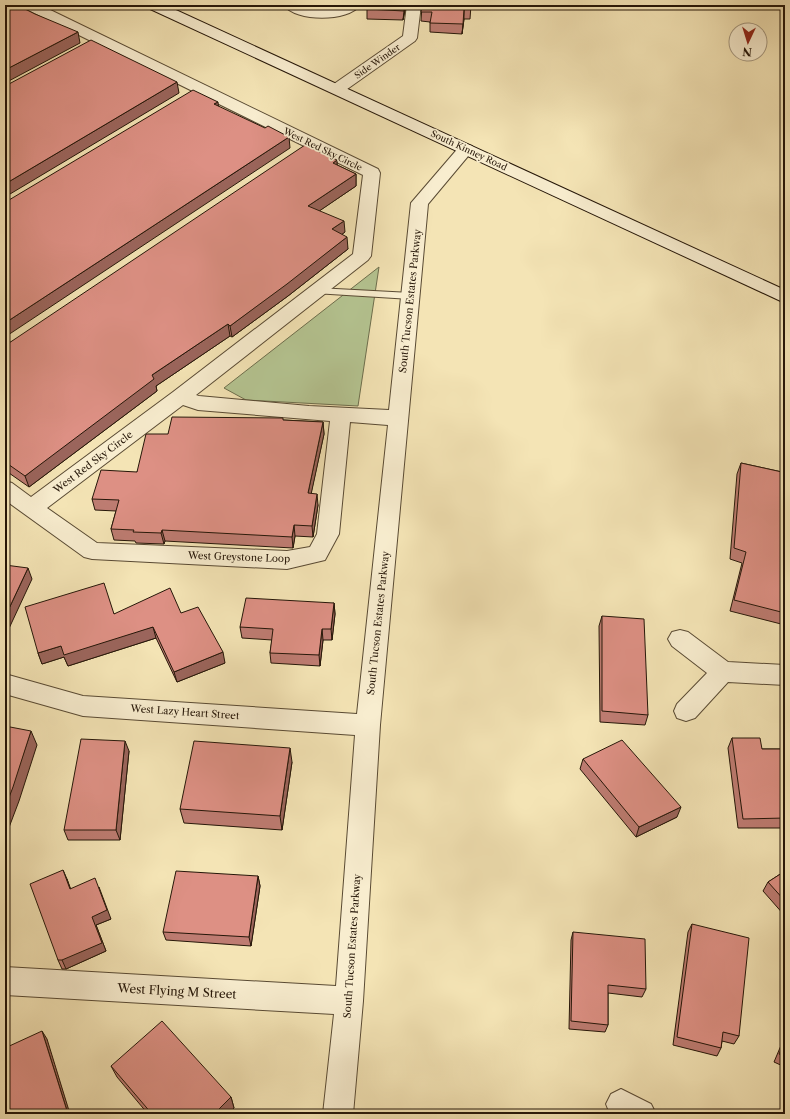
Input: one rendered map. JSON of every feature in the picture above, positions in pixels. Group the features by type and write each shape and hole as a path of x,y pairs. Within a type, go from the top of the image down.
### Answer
{"street":[{"name":"West Red Sky Circle","path":"29,5 94,43 304,148 372,173 362,256 180,397 31,508"},
{"name":"South Kinney Road","path":"153,5 785,296"},
{"path":"291,5 304,11 322,15 341,11 352,5"},
{"name":"Side Winder","path":"337,89 410,38 414,5"},
{"name":"South Tucson Estates Parkway","path":"338,1114 348,1000 368,725 420,203 466,149"},
{"path":"180,397 198,403 341,415 398,418"},
{"name":"West Greystone Loop","path":"31,508 92,551 287,560 316,554 328,534 341,415"},
{"path":"5,489 31,508"},
{"path":"680,639 723,672 785,675"},
{"path":"686,711 723,672"},
{"name":"West Lazy Heart Street","path":"5,684 83,706 368,725"},
{"name":"West Flying M Street","path":"5,981 348,1000"}],"lane":[{"path":"317,291 411,296"}],"green space":[{"path":"379,267 358,406 246,400 224,388"}],"building":[{"path":"5,5 17,5 78,32 5,70"},
{"path":"368,5 404,5 404,11 367,9"},
{"path":"422,5 471,5 470,9 464,9 463,24 430,23 432,12 421,12"},
{"path":"91,40 177,82 5,184 5,85"},
{"path":"193,90 218,102 214,104 265,128 268,126 289,137 5,323 5,200 9,200"},
{"path":"305,145 337,160 333,163 356,174 308,206 344,221 332,229 347,237 230,326 228,324 152,375 154,379 25,476 5,462 10,459 5,455 5,343 9,343"},
{"path":"172,417 283,418 283,420 323,422 308,493 317,494 312,526 294,525 292,537 162,530 161,533 133,532 134,530 111,529 119,500 92,499 101,470 137,472 146,434 168,434"},
{"path":"741,463 782,472 785,463 785,613 734,600 746,552 734,548"},
{"path":"5,565 28,568 5,617"},
{"path":"104,583 114,614 170,588 181,613 198,607 223,652 174,672 153,627 64,655 61,646 38,653 25,607"},
{"path":"246,598 334,603 331,629 322,629 319,655 270,653 273,629 240,627"},
{"path":"602,616 644,619 648,715 602,711"},
{"path":"5,726 31,731 5,808"},
{"path":"732,738 760,738 762,749 785,749 785,818 743,819"},
{"path":"81,739 125,741 116,830 64,830"},
{"path":"622,740 681,807 639,827 583,759"},
{"path":"194,741 290,748 280,816 180,809"},
{"path":"63,870 70,889 95,878 107,910 92,917 102,943 62,960 58,960 30,884"},
{"path":"176,871 258,876 249,937 163,932"},
{"path":"785,871 785,901 768,882"},
{"path":"692,924 749,938 739,1036 723,1032 721,1048 677,1037"},
{"path":"573,932 645,939 646,989 608,985 608,1025 571,1021"},
{"path":"162,1021 231,1097 214,1114 152,1114 111,1066"},
{"path":"42,1031 68,1114 5,1114 5,1048"},
{"path":"785,1041 785,1057 779,1054"}]}
